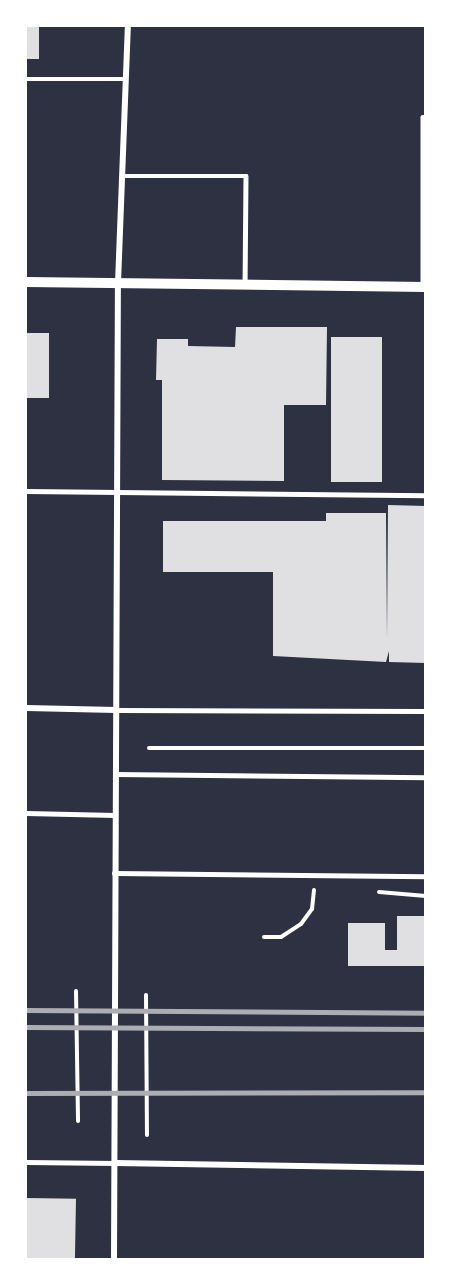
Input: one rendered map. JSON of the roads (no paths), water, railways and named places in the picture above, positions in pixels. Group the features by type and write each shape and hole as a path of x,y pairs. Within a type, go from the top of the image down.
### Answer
{"street":[{"path":"114,1260 118,283 124,176 128,26"},
{"path":"26,282 424,287"},
{"path":"26,708 116,710"},
{"path":"115,1163 426,1168"}],"lane":[{"path":"26,79 126,79"},
{"path":"423,117 424,287"},
{"path":"124,176 246,176 245,284"},
{"path":"26,491 426,495"},
{"path":"116,710 426,711"},
{"path":"116,774 426,777"},
{"path":"26,813 115,815"},
{"path":"114,873 426,876"},
{"path":"26,1162 115,1163"}],"railway":[{"path":"26,1010 426,1013"},
{"path":"26,1027 426,1029"},
{"path":"26,1093 426,1092"}]}
